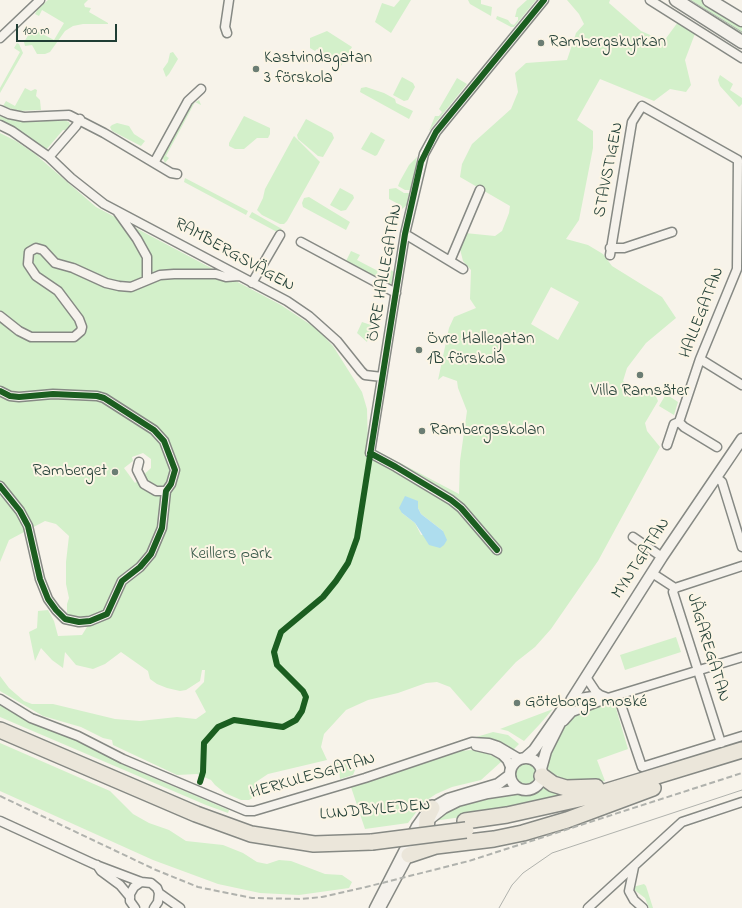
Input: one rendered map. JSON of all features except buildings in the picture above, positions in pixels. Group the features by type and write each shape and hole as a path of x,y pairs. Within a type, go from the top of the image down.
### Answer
{"highway":[{"name":"LUNDBYLEDEN","path":"0,722 197,806 253,826 308,835 371,838"},
{"name":"LUNDBYLEDEN","path":"0,730 196,814 251,834 314,844 548,815 658,781 742,750"},
{"name":"LUNDBYLEDEN","path":"658,781 742,760"},
{"path":"542,773 559,786 573,789 658,781"},
{"path":"409,855 436,846 494,839 523,833 567,820 658,781"},
{"path":"432,808 426,825 427,837 436,846"}],"main road":[{"path":"676,0 742,42"},
{"path":"709,0 742,20"}],"street":[{"path":"0,38 40,0"},
{"path":"227,32 225,27 228,0"},
{"name":"ÖVRE HALLEGATAN","path":"382,377 405,234 421,162 436,132 544,0"},
{"path":"650,0 742,58"},
{"path":"154,162 188,101 201,89"},
{"name":"STAVSTIGEN","path":"672,232 624,248 610,251 632,122 642,106 738,160"},
{"path":"0,110 18,116 69,115 80,119 172,173 177,174"},
{"path":"49,157 76,126 80,119"},
{"name":"RAMBERGSVÄGEN","path":"0,125 12,131 49,157 95,198 252,282 309,316 337,341 365,374 382,377"},
{"name":"HALLEGATAN","path":"667,445 674,424 679,422 700,359 740,270 738,160"},
{"path":"450,261 480,190"},
{"path":"116,210 137,239 147,257 147,280"},
{"path":"405,234 463,269"},
{"path":"252,282 280,235"},
{"path":"301,242 396,293"},
{"path":"0,316 19,331 31,337 74,337 81,331 82,327 79,319 58,291 36,276 28,264 29,252 36,248 43,250 55,263 73,268 106,283 131,287 160,275 216,274 226,277 239,276"},
{"path":"700,359 742,385"},
{"path":"382,377 370,453 451,500 461,508 497,550"},
{"path":"0,391 10,396 19,397 53,394 98,396 148,425 164,441 173,461 174,476 166,492 162,528 151,554 140,567 122,581 107,614 90,621 79,622 66,619 56,610 48,599 40,579 28,526 20,511 0,486"},
{"path":"679,422 684,427 717,447"},
{"name":"MYNTGATAN","path":"542,773 546,751 560,726 572,699 662,557 742,439"},
{"path":"140,462 137,470 144,484 156,491 166,492"},
{"path":"716,477 722,482 742,547"},
{"path":"633,537 662,557"},
{"path":"675,588 742,566"},
{"name":"JÄGAREGATAN","path":"652,573 675,588 673,592 721,743"},
{"path":"560,726 572,712 608,698 742,657"},
{"path":"586,677 591,687 600,695 608,698"},
{"path":"572,699 600,695"},
{"path":"618,696 642,767 742,736"},
{"name":"HERKULESGATAN","path":"0,699 32,718 78,736 123,759 246,811 254,811 273,806 472,742 489,743 498,746 522,759"},
{"name":"MYNTGATAN","path":"522,759 534,750 559,712 572,699"},
{"name":"HERKULESGATAN","path":"464,745 483,747 498,752 507,760 510,772"},
{"path":"374,908 416,826 426,812 448,799 498,784 522,759 537,762 542,773 537,786 532,789 521,789 488,794 458,802 444,809 426,825 381,908"},
{"path":"510,772 511,781 521,789"},
{"path":"588,908 682,822 742,802"},
{"path":"0,821 96,865 141,882 151,884 157,888 159,894 158,902 154,908"},
{"path":"96,865 101,871 120,885 130,897 135,908"},
{"path":"634,866 629,891 634,900 643,908"},
{"path":"130,897 134,887 141,882"},
{"path":"159,894 180,908"}],"green space":[{"path":"48,0 88,0 84,4 85,7 91,8 89,12 108,24 83,24 73,26 65,31 50,52 45,54 37,54 32,45 25,46 24,42 32,29 54,40 64,23 42,10 39,16 35,14 38,9"},
{"path":"400,0 411,0 391,33 375,22 382,3 394,7"},
{"path":"468,0 481,0 481,4 492,7 491,16 470,4"},
{"path":"527,0 536,0 514,27 511,27 496,19 497,16 508,20 514,25 518,20 518,17 515,17 517,9"},
{"name":"Keillers park","path":"567,0 610,0 609,3 641,31 664,41 678,22 696,31 685,60 691,85 686,92 670,89 654,101 600,79 577,120 593,131 593,148 579,220 566,239 588,245 603,254 612,266 662,297 676,318 646,343 627,368 623,381 637,392 648,387 655,394 658,401 645,423 647,431 660,447 598,561 551,629 535,647 516,662 471,711 450,687 437,682 426,683 398,693 368,700 346,710 324,734 321,747 327,760 268,774 256,782 258,795 249,800 241,800 225,793 211,780 197,774 177,775 113,745 112,740 103,738 81,727 43,716 0,691 0,676 9,688 24,701 32,704 53,704 115,719 140,721 177,717 196,719 206,712 195,691 204,682 205,670 202,670 200,681 186,690 180,691 157,684 150,679 148,671 121,652 105,664 93,669 76,665 65,652 63,668 52,660 41,648 35,661 29,632 37,628 38,611 48,610 54,621 58,636 82,635 87,627 67,625 67,604 69,598 66,584 66,562 69,536 56,524 45,521 9,540 0,562 0,133 16,141 35,154 96,207 281,305 317,329 333,346 362,392 367,409 368,446 459,494 460,461 467,411 458,388 457,381 443,376 438,380 449,328 454,317 476,308 470,299 471,270 463,261 460,249 465,233 495,236 502,231 510,206 460,177 462,164 472,144 511,109 518,92 515,73 526,63 567,60 576,33 584,24 579,14","holes":["551,287 579,302 558,340 531,324","143,453 151,459 151,468 135,483 124,468 133,461 132,457","418,508 421,514 443,531 421,535 415,523 402,513"]},
{"path":"685,0 702,0 713,6 742,24 742,35"},
{"path":"327,31 352,47 341,66 321,55 322,51 317,49 315,51 310,48 310,38"},
{"path":"17,43 19,44 23,53 0,93 0,88 20,52 14,48"},
{"path":"173,52 178,59 166,77 163,69 168,62 170,53"},
{"path":"720,75 733,84 730,90 742,98 742,104 739,107 720,86 718,80"},
{"path":"402,77 413,83 415,87 408,100 404,101 393,95"},
{"path":"457,78 467,84 429,131 435,116 439,116 442,112 439,109"},
{"path":"366,87 384,93 395,99 396,103 413,111 409,119 360,92 361,88"},
{"path":"25,88 31,91 35,89 37,90 36,96 40,100 41,110 19,111 3,106 6,101 15,106"},
{"path":"199,100 201,105 195,102"},
{"path":"195,103 166,156 169,158 165,163 162,156 189,106"},
{"path":"0,116 11,120 26,122 64,120 69,122 71,128 69,131 63,130 46,150 23,134 0,121"},
{"path":"244,116 270,128 270,134 268,138 257,138 244,149 235,149 229,146 229,143"},
{"path":"306,119 332,133 334,138 323,157 318,156 298,139 297,135"},
{"path":"117,123 129,126 134,134 145,141 141,146 112,131 110,127"},
{"path":"371,132 385,140 375,156 361,149"},
{"path":"294,136 320,162 287,221 284,224 280,224 262,215 257,210 263,198 265,189"},
{"path":"417,157 411,190 405,190 398,186 409,165"},
{"path":"185,178 248,211 246,215 184,182"},
{"path":"340,188 353,195 354,198 346,210 341,211 330,205"},
{"path":"396,188 404,193 409,193 407,205 402,209 402,206 389,199 389,189"},
{"path":"309,197 350,222 346,230 303,207 302,203 304,198"},
{"path":"252,212 282,229 279,233 249,217"},
{"path":"351,251 360,255 357,260 378,271 377,273 385,278 389,276 391,270 394,272 393,282 390,284 346,261"},
{"path":"362,322 371,325 367,342 357,333"},
{"path":"666,394 678,402 674,415 659,406"},
{"path":"676,637 681,652 625,670 620,655"},
{"path":"609,702 615,705 628,749 597,760 605,781 564,785 546,770 546,761 553,745 568,719 577,712"},
{"path":"0,704 26,719 74,738 128,767 229,810 228,813 0,717"},
{"path":"553,709 524,741 508,731 500,729"},
{"path":"493,732 508,735 519,744 512,751 463,741"},
{"path":"0,743 110,791 133,814 149,823 169,830 186,841 223,845 243,853 257,862 267,864 279,860 291,861 325,874 342,875 352,882 349,888 299,895 260,893 218,884 153,860 0,791"},
{"path":"471,750 485,752 502,761 481,780 452,787 436,794 424,802 408,823 365,829 351,787 461,751"},
{"path":"336,758 355,770 353,775 340,779 339,768 334,761"},
{"path":"526,764 533,767 536,774 533,781 526,784 519,781 516,774 519,767"},
{"path":"544,781 586,792 498,812 433,821 437,817 466,802 516,793 530,793 540,787"},
{"path":"644,884 653,908 649,908 645,898 633,889 633,887"}],"water":[{"path":"405,496 418,501 418,508 421,514 443,531 447,540 440,548 429,545 415,523 402,513 399,508"}],"tram line":[{"path":"690,0 742,32"},
{"path":"499,908 512,885 523,873 552,853 742,790"}],"railway":[{"path":"0,796 156,870 198,887 252,898 300,899 322,897 469,861 742,773"}],"cycle path":[{"path":"200,782 203,772 204,743 218,727 234,720 283,727 296,720 302,711 306,697 303,691 277,665 274,652 281,632 323,597 336,581 348,563 357,538 405,234 421,162 436,132 544,0"},
{"path":"0,391 10,396 19,397 53,394 97,396 104,398 154,430 164,441 175,470 171,484 166,491 162,528 151,554 140,567 122,581 107,614 90,621 79,622 65,619 48,599 40,579 28,526 20,511 0,486"},
{"path":"370,453 451,500 461,508 497,550"}],"place":[{"name":"Rambergskyrkan","path":"541,43"},
{"name":"Kastvindsgatan 3 förskola","path":"256,69"},
{"name":"Övre Hallegatan 1B förskola","path":"419,350"},
{"name":"Villa Ramsäter","path":"640,375"},
{"name":"Rambergsskolan","path":"422,431"},
{"name":"Ramberget","path":"115,472"},
{"name":"Göteborgs moské","path":"517,703"}]}
